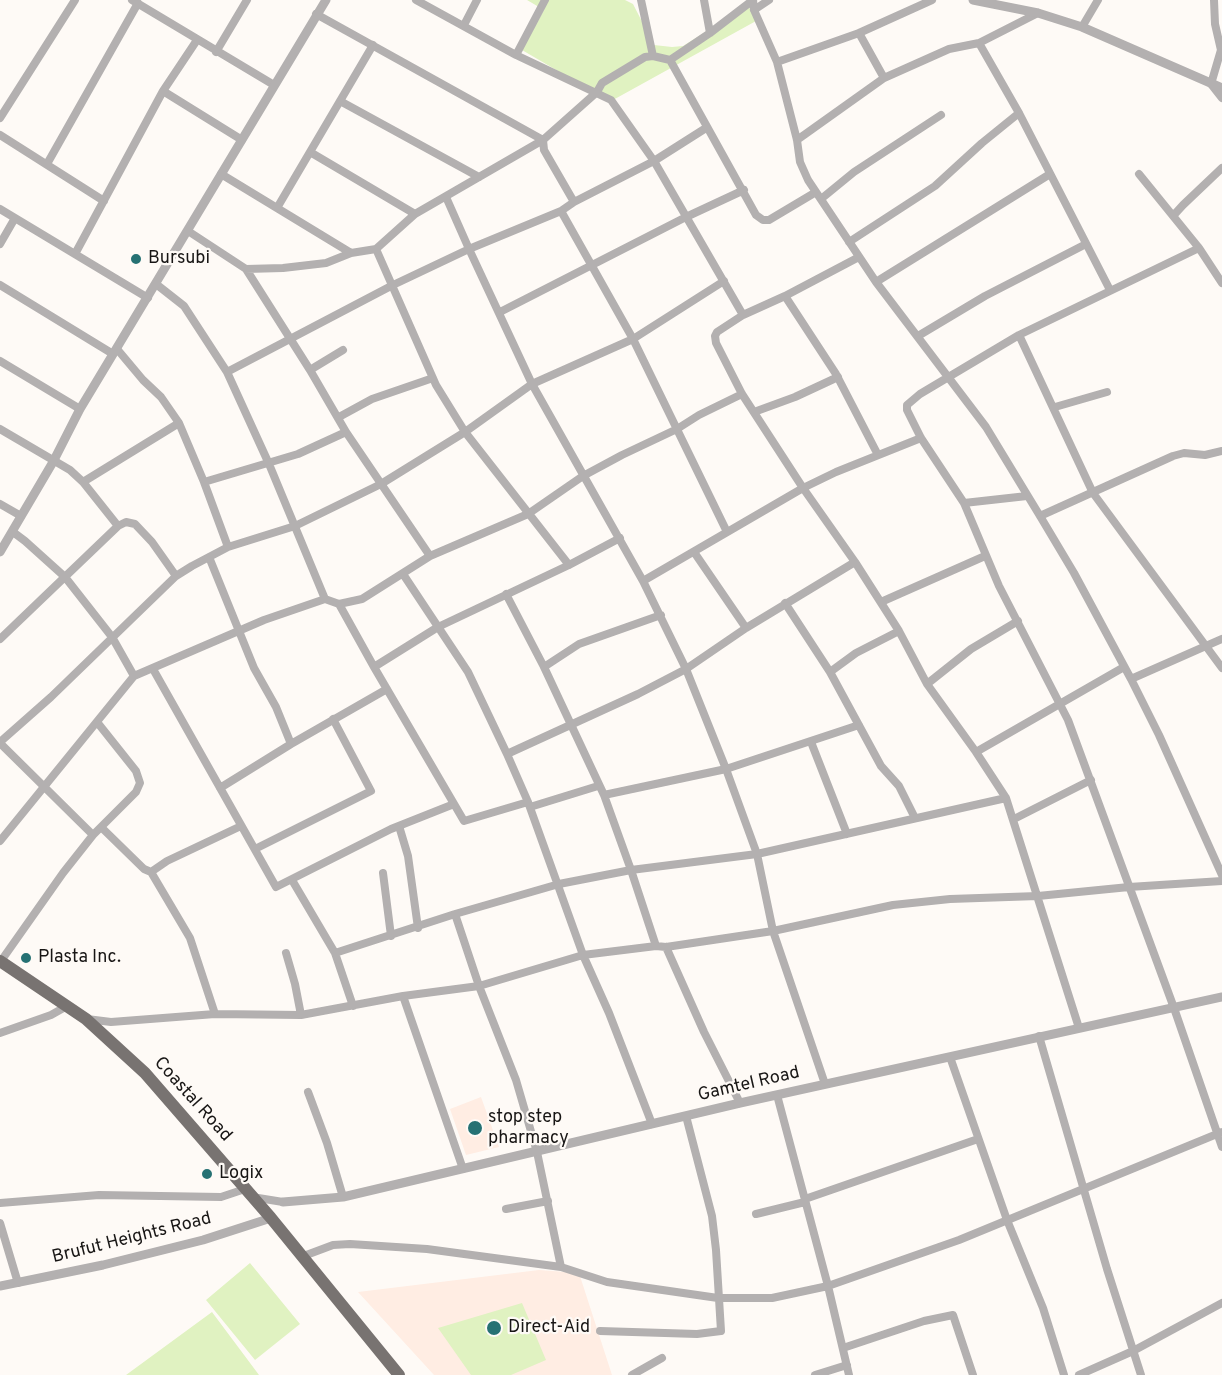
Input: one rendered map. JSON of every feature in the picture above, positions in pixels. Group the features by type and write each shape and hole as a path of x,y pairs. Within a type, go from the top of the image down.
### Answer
{"main road":[{"name":"Coastal Road","path":"0,961 86,1019 145,1073 271,1218 399,1375"}],"street":[{"path":"0,118 75,0"},
{"path":"216,52 247,0"},
{"path":"0,552 53,462 80,409 326,0"},
{"path":"416,0 516,55 611,100 654,161 743,315"},
{"path":"464,25 477,0"},
{"path":"516,55 545,0"},
{"path":"641,0 653,56"},
{"path":"704,0 710,33"},
{"path":"246,269 326,263 351,253 376,249 415,214 543,140 597,92 602,83 645,57 653,56 670,60 753,0"},
{"path":"753,0 754,10 777,62 797,140 800,162 849,243 876,282 986,427 1074,573 1159,735 1222,875"},
{"path":"754,10 769,0"},
{"path":"777,62 859,33 932,0"},
{"path":"973,0 1000,3 1082,27 1222,88"},
{"path":"1211,84 1222,50 1215,24 1214,0"},
{"path":"1082,27 1096,1"},
{"path":"46,164 135,2 274,85"},
{"path":"797,140 884,78 949,49 979,43 1038,13"},
{"path":"316,14 543,140"},
{"path":"859,33 884,78"},
{"path":"75,254 163,91 197,40"},
{"path":"979,43 1019,113 1110,290"},
{"path":"277,208 373,45"},
{"path":"670,60 756,215 763,220 770,220 819,195 941,115"},
{"path":"1211,84 1222,98"},
{"path":"163,91 242,140"},
{"path":"340,100 479,177"},
{"path":"849,243 935,186 981,143 1019,113"},
{"path":"227,372 393,285 468,249 561,211 654,161 706,128"},
{"path":"0,135 105,201"},
{"path":"543,140 544,150 574,202"},
{"path":"310,152 415,214"},
{"path":"1173,216 1222,168"},
{"path":"221,174 351,253"},
{"path":"876,282 1050,174"},
{"path":"1139,174 1198,248 1222,283"},
{"path":"500,312 744,190"},
{"path":"446,197 532,384 643,580 686,669 757,854 773,931 825,1084"},
{"path":"0,209 148,298"},
{"path":"561,211 633,339 727,532"},
{"path":"0,244 15,218"},
{"path":"188,231 246,269 339,417 346,432 430,556"},
{"path":"918,336 985,296 1086,244"},
{"path":"1198,248 1019,335 948,376 907,405 907,410 921,438 964,503 985,556 1068,720 1219,1132 1222,1147"},
{"path":"376,249 433,378 465,432 569,565"},
{"path":"859,257 743,315 717,332 716,343 742,394 881,602 927,684 1006,798 1079,1028"},
{"path":"93,835 0,743 176,576 228,547 295,526 381,484 465,432 532,384 633,339 724,281"},
{"path":"156,284 184,306 227,372 269,464 325,599"},
{"path":"0,285 115,352 161,397 178,423 204,482 228,547"},
{"path":"785,296 838,377 878,455"},
{"path":"1019,335 1055,407 1093,493 1222,668"},
{"path":"310,370 343,350"},
{"path":"0,361 80,409"},
{"path":"754,412 795,397 838,377"},
{"path":"339,417 372,399 433,378"},
{"path":"1055,407 1107,392"},
{"path":"0,841 134,676 264,620 325,599 339,604 362,599 430,556 528,514 584,476 742,394"},
{"path":"83,482 178,423"},
{"path":"0,429 70,470 83,482 118,526"},
{"path":"204,482 298,454 346,432"},
{"path":"643,580 803,488 921,438"},
{"path":"1040,516 1173,456 1184,453 1205,455 1222,451"},
{"path":"964,503 1027,496"},
{"path":"0,504 21,516"},
{"path":"0,639 118,526 126,522 135,524 152,542 176,576"},
{"path":"12,532 65,577 112,637 134,676"},
{"path":"374,668 438,627 569,565 620,538"},
{"path":"694,552 746,628"},
{"path":"881,602 985,556"},
{"path":"209,557 254,668 276,707 291,744"},
{"path":"507,754 638,694 686,669 746,628 855,562"},
{"path":"402,574 468,672 507,754 529,804 583,956 609,1013 652,1124"},
{"path":"506,594 604,795 656,946"},
{"path":"786,603 830,672 881,766 899,786 915,818"},
{"path":"339,604 464,821 598,786"},
{"path":"543,667 579,644 661,615"},
{"path":"927,684 971,649 1018,621"},
{"path":"830,672 856,653 899,631"},
{"path":"1131,679 1222,639"},
{"path":"976,752 1124,667"},
{"path":"153,669 276,887 399,826 453,804"},
{"path":"220,788 387,689"},
{"path":"255,849 371,791 333,719"},
{"path":"0,961 93,835 136,792 141,783 136,771 98,722"},
{"path":"604,795 726,769 859,725"},
{"path":"811,742 847,834"},
{"path":"1014,819 1091,780"},
{"path":"335,953 418,928 455,914 559,884 631,870 757,854 1006,798"},
{"path":"151,872 167,861 241,826"},
{"path":"399,826 408,856 418,928"},
{"path":"101,827 144,869 151,872 190,938 215,1014"},
{"path":"383,873 391,936"},
{"path":"292,880 335,953 353,1006"},
{"path":"86,1019 111,1022 215,1014 301,1015 403,996 479,986 583,956 656,946 666,947 773,931 893,905 950,898 1038,896 1222,881"},
{"path":"455,914 479,986 516,1080 537,1152 561,1267"},
{"path":"666,947 704,1032 740,1103"},
{"path":"286,953 301,1015"},
{"path":"403,996 463,1169"},
{"name":"Gamtel Road","path":"283,1203 343,1197 740,1103 1222,997"},
{"path":"0,1033 51,1015 67,1006"},
{"path":"1040,1036 1141,1375"},
{"path":"950,1057 1007,1220 1043,1308 1064,1375"},
{"path":"308,1092 327,1143 343,1197"},
{"path":"777,1095 828,1286 849,1375"},
{"path":"600,1331 697,1334 721,1331 712,1216 686,1116"},
{"path":"301,1257 333,1245 427,1249 561,1267 607,1281 718,1298 772,1298 828,1286 959,1240 1219,1132"},
{"path":"756,1214 805,1200 978,1139"},
{"path":"0,1203 99,1195 221,1197 248,1193 283,1203"},
{"path":"506,1209 548,1201"},
{"name":"Brufut Heights Road","path":"0,1286 103,1265 203,1240 271,1218"},
{"path":"0,1223 18,1283"},
{"path":"1079,1375 1133,1351 1222,1303"},
{"path":"843,1348 924,1320 953,1315 973,1375"},
{"path":"632,1375 662,1358"},
{"path":"815,1375 847,1365"}],"shaded area":[{"name":"stop step pharmacy","path":"481,1097 499,1147 466,1155 450,1109"},
{"name":"Direct-Aid","path":"539,1270 579,1273 612,1375 434,1375 358,1292"}],"green space":[{"path":"527,0 625,0 633,4 654,45 672,47 683,46 748,5 756,21 613,100 587,88 522,50 544,10"},
{"path":"250,1263 300,1324 255,1360 206,1300"},
{"path":"522,1303 546,1360 511,1375 471,1375 438,1328"},
{"path":"212,1312 259,1375 126,1375"}],"place":[{"name":"Bursubi","path":"136,259"},
{"name":"Plasta Inc.","path":"26,958"},
{"name":"stop step pharmacy","path":"475,1128"},
{"name":"Logix","path":"207,1174"},
{"name":"Direct-Aid","path":"494,1328"}]}
